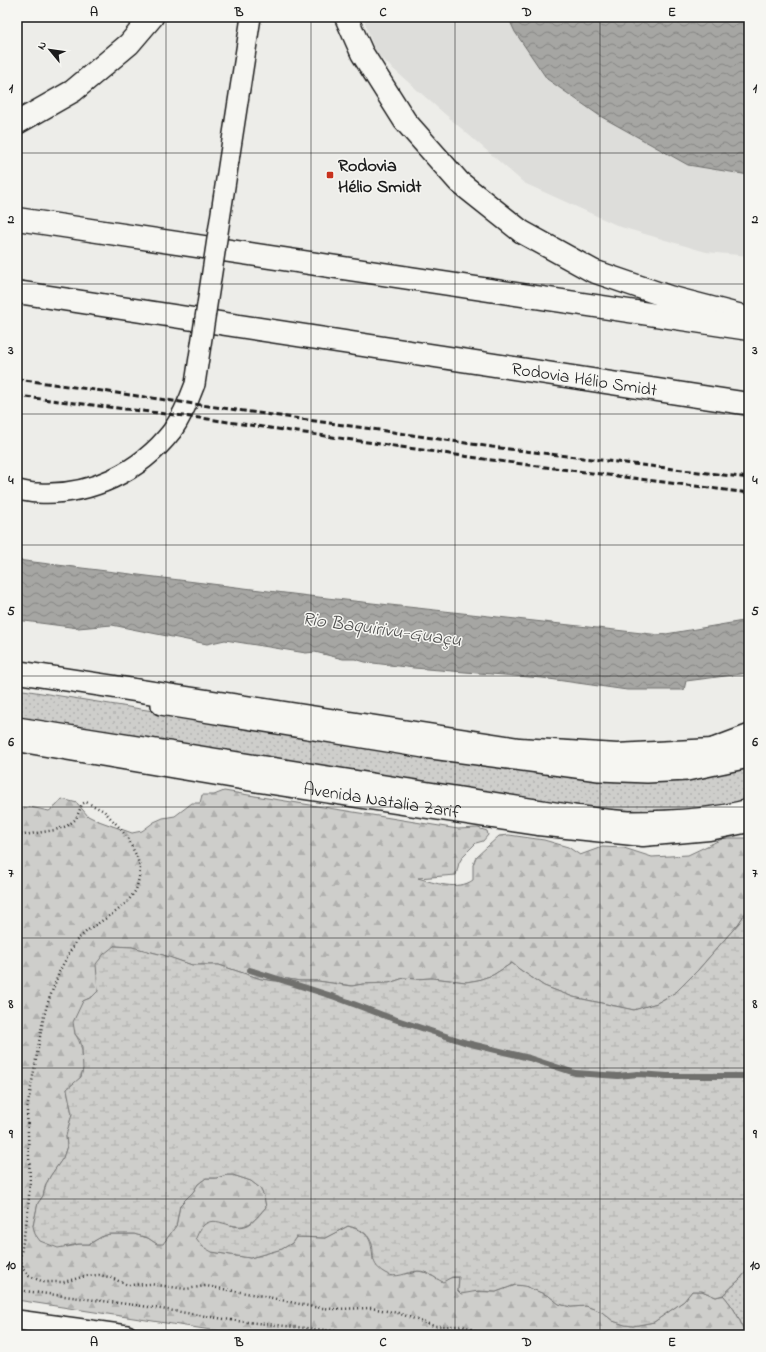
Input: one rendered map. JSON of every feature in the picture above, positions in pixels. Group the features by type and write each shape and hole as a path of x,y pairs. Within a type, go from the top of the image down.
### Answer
{"main road":[{"path":"17,123 73,91 129,44 152,17"},
{"path":"346,17 362,53 405,122 459,182 522,232 593,271 669,297 749,317"},
{"path":"17,219 749,329"},
{"name":"Rodovia Hélio Smidt","path":"17,292 749,404"},
{"path":"17,305 108,305"},
{"path":"17,672 519,749 617,755 712,750 749,741"},
{"path":"712,750 749,736"},
{"name":"Avenida Natalia Zarif","path":"17,740 261,781 538,824 643,835 709,829 749,821"}],"street":[{"path":"17,490 38,493 57,493 89,488 113,479 135,466 155,450 172,430 185,408 195,384 251,17"},
{"path":"17,682 416,746 599,771 647,774 687,771 749,758"},
{"path":"17,727 574,815 628,820 678,819 736,813 749,809"},
{"path":"687,771 712,750"},
{"path":"17,1320 127,1335"}],"path":[{"path":"17,834 24,835 56,830 67,826 76,819 82,804 86,802 104,811 120,827 132,847 140,868 136,890 128,901 113,914 88,930 76,941 60,970 43,1020 27,1110 30,1180 28,1212 20,1259 24,1270 29,1276 36,1280 52,1283 99,1275 109,1277 128,1285 150,1284 186,1289 206,1286 270,1297 313,1307 333,1309 371,1308 389,1311 434,1326 464,1326 485,1335"},
{"path":"17,1290 150,1307 237,1321 374,1335"}],"shaded area":[{"path":"363,17 749,17 749,256 706,252 621,227 524,183 376,54"}],"green space":[{"path":"17,689 462,761 749,765 749,800 697,813 616,815 17,721"},
{"path":"224,791 458,829 478,828 487,831 488,835 483,841 476,843 463,856 459,863 456,875 418,878 453,886 473,880 473,865 476,857 499,836 509,835 544,840 568,847 580,855 602,847 624,848 652,857 688,855 724,838 749,838 749,907 739,923 698,970 676,992 657,1003 634,1010 573,997 544,986 512,963 493,975 466,982 432,978 404,978 389,983 352,986 318,981 288,979 275,981 261,979 219,965 192,965 163,955 132,947 114,946 98,991 92,997 83,1001 75,1034 82,1049 84,1066 80,1078 67,1089 72,1114 66,1136 67,1146 63,1158 46,1184 43,1196 38,1203 33,1226 67,1247 79,1244 89,1244 109,1234 134,1234 148,1238 157,1244 176,1226 180,1205 193,1192 198,1184 206,1178 233,1175 251,1181 260,1188 264,1196 266,1207 247,1225 231,1225 212,1252 250,1258 282,1249 292,1243 296,1237 325,1238 348,1226 361,1231 368,1237 373,1260 409,1274 418,1271 428,1273 437,1279 459,1277 458,1291 496,1292 515,1285 525,1286 549,1296 559,1304 571,1307 586,1306 602,1312 613,1321 633,1326 654,1322 684,1301 692,1291 702,1291 716,1297 723,1295 742,1325 744,1335 319,1335 304,1333 252,1335 17,1300 17,810 30,807 49,811 62,799 77,803 88,816 96,820 132,833 142,831 154,822 163,818 175,816 192,803 200,803 202,795 214,795"},
{"path":"749,907 749,1268 723,1295 716,1297 702,1291 692,1291 684,1301 654,1322 633,1326 613,1321 602,1312 586,1306 571,1307 559,1304 549,1296 525,1286 515,1285 496,1292 478,1291 461,1294 458,1291 459,1277 452,1277 443,1282 422,1271 397,1276 389,1275 379,1269 376,1265 374,1261 373,1247 365,1233 348,1226 325,1238 296,1237 292,1243 282,1249 250,1258 212,1252 203,1247 196,1238 201,1228 207,1223 213,1221 241,1227 250,1224 255,1220 266,1207 264,1196 260,1188 251,1181 233,1175 206,1178 198,1184 193,1192 180,1205 176,1226 163,1244 157,1244 148,1238 134,1234 109,1234 89,1244 79,1244 58,1248 40,1241 35,1234 33,1226 38,1203 43,1196 46,1184 51,1175 63,1158 67,1146 66,1136 72,1114 67,1089 81,1077 83,1069 82,1047 80,1040 75,1034 73,1022 83,1001 92,997 98,991 96,964 104,954 114,946 132,947 163,955 192,965 219,965 261,979 275,981 288,979 318,981 352,986 389,983 404,978 432,978 466,982 493,975 512,963 544,986 573,997 634,1010 657,1003 676,992 698,970 739,923"},
{"path":"749,1268 749,1335 744,1335 742,1325 723,1295"}],"water":[{"path":"508,17 749,17 749,175 688,165 600,116 547,79 515,32"},
{"name":"Rio Baquirivu-Guaçu","path":"17,560 309,596 660,635 749,620 749,673 686,681 684,690 627,690 542,678 414,668 365,662 355,659 343,659 315,652 306,653 225,640 207,644 112,625 78,628 17,620"}],"waterway":[{"path":"250,970 335,997 388,1017 467,1043 529,1058 575,1073 618,1076 638,1074 667,1076 749,1076"}],"railway":[{"path":"17,379 492,447 749,478"},
{"path":"17,396 208,419 491,460 749,493"}],"place":[{"name":"Rodovia Hélio Smidt","path":"330,175"}]}
